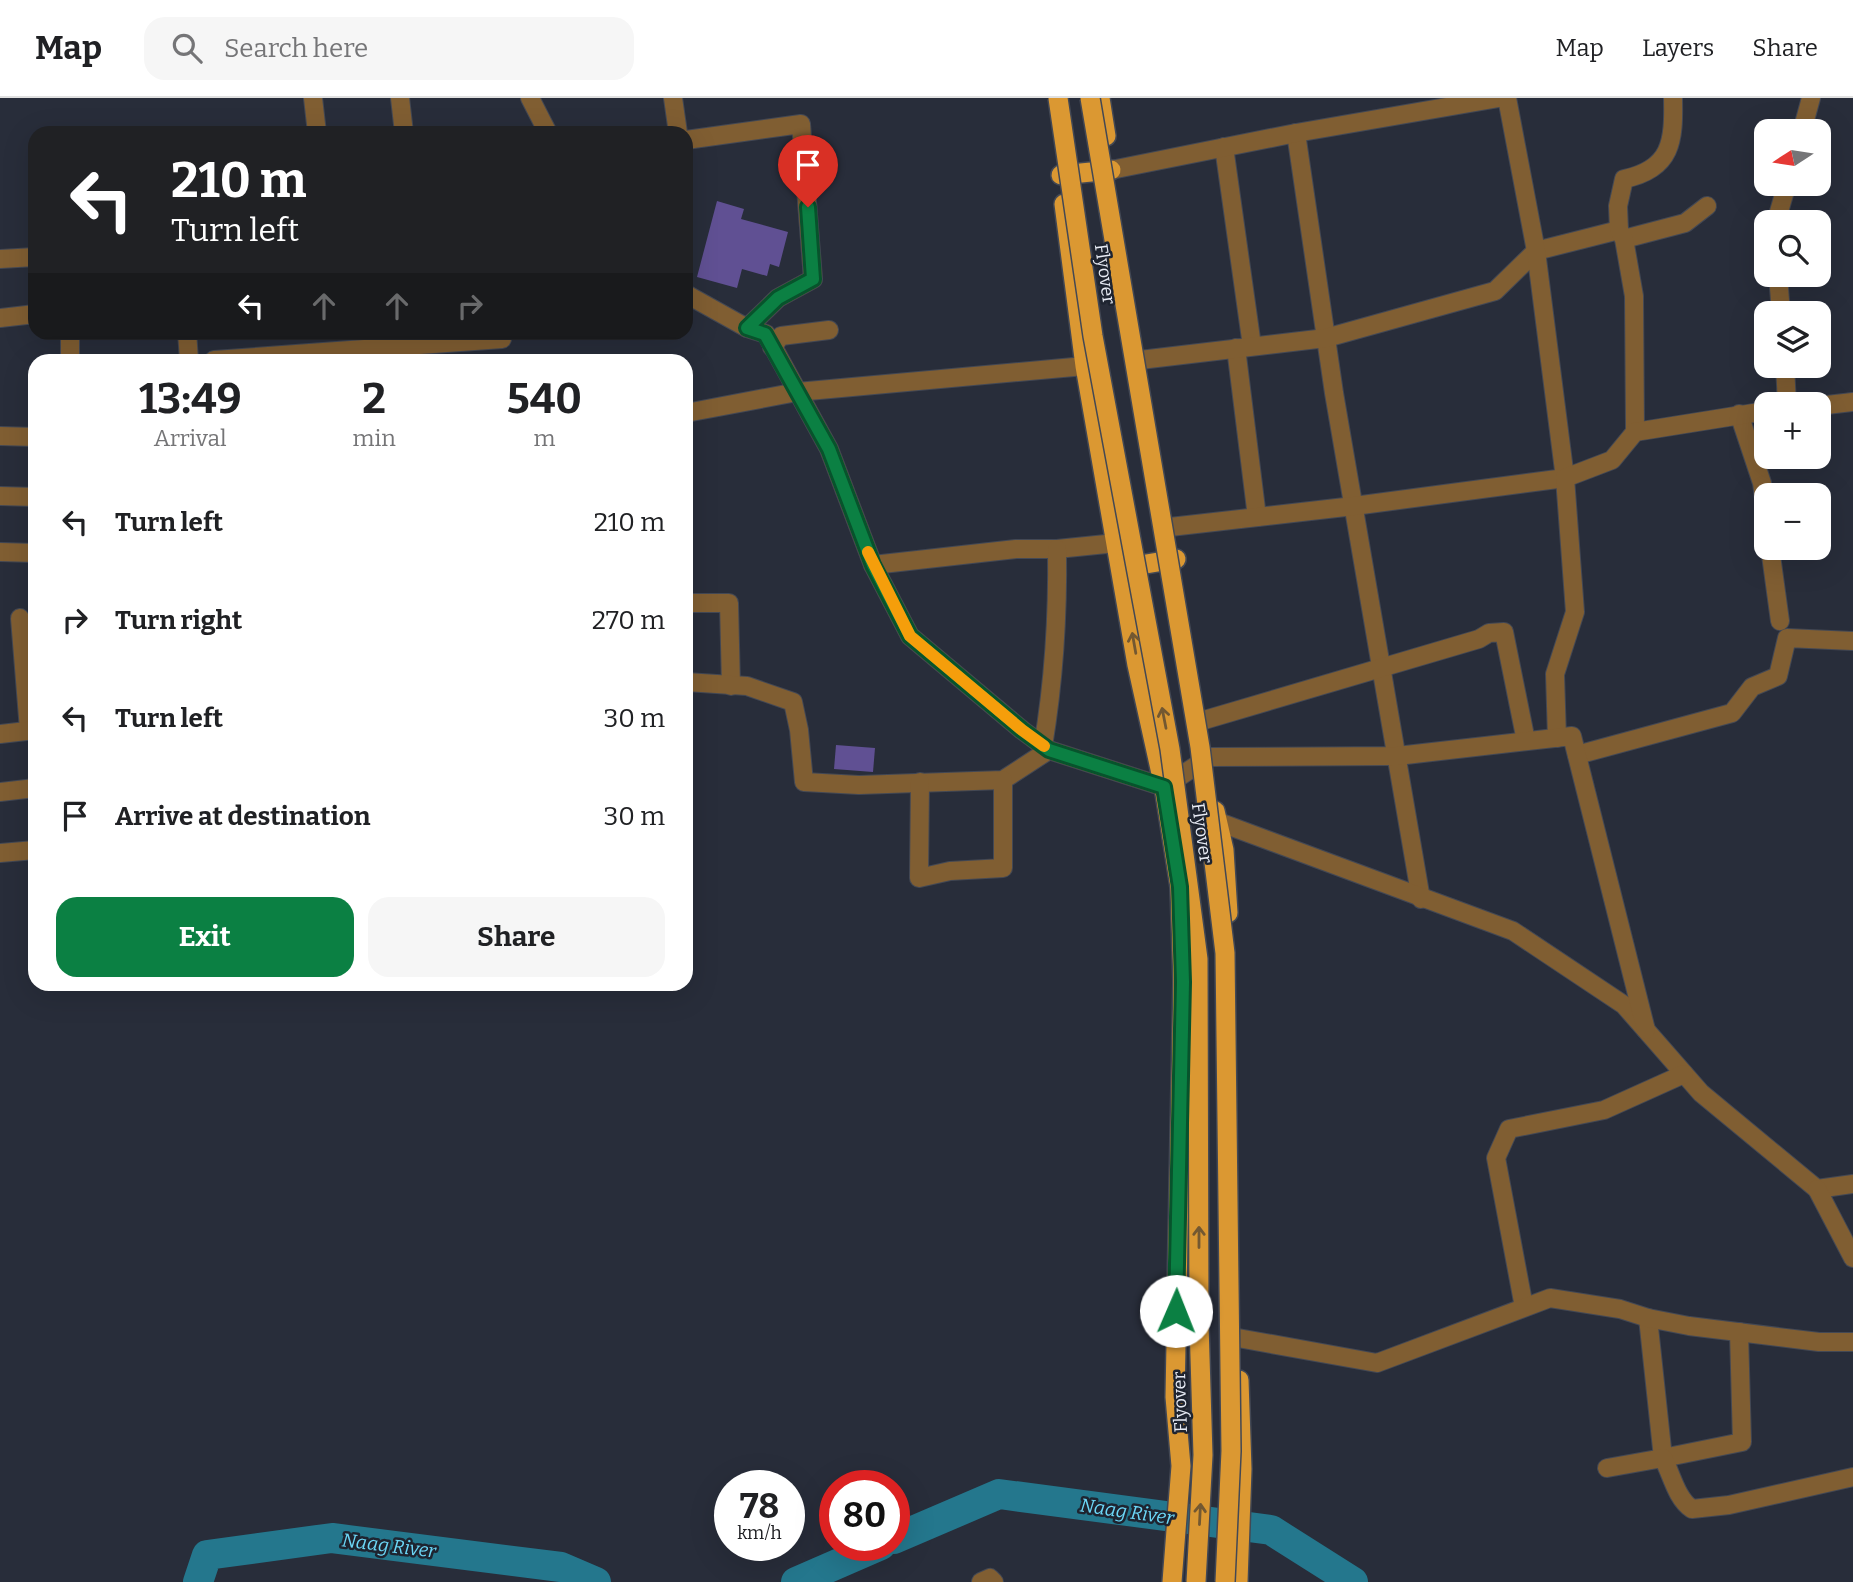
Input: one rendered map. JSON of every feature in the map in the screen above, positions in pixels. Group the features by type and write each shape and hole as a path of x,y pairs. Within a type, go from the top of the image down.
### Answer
{"highway":[{"path":"1049,98 1085,366 1138,666 1164,787 1180,887 1182,968 1175,1397 1181,1466 1172,1582"},
{"name":"Flyover","path":"1058,98 1093,336 1170,749 1198,959 1199,1324 1203,1455 1196,1582"},
{"name":"Flyover","path":"1090,98 1200,747 1225,953 1231,1451 1225,1582"},
{"path":"1100,98 1140,360 1209,757 1216,821 1224,850 1231,951 1232,1237 1242,1469 1238,1582"},
{"path":"1061,175 1111,170"},
{"path":"1121,568 1176,559"},
{"path":"1181,1466 1242,1469"}],"street":[{"path":"313,98 316,126"},
{"path":"400,98 403,126"},
{"path":"530,98 544,126"},
{"path":"673,98 677,126"},
{"path":"1111,170 1296,133 1399,106 1499,98"},
{"path":"1507,98 1536,251 1564,478 1575,611 1555,674 1557,738"},
{"path":"1170,527 1564,478 1612,460 1635,432 1634,296 1618,206 1624,179 1637,176 1662,162 1674,130 1673,98"},
{"path":"1805,119 1811,98"},
{"path":"693,139 801,124 813,279 778,298 747,328"},
{"path":"1296,133 1326,338 1421,899"},
{"path":"1224,147 1244,347 1257,517"},
{"path":"1140,360 1326,338 1495,291 1536,251 1685,223 1707,206"},
{"path":"0,259 28,257"},
{"path":"693,298 747,328 765,334 829,449 873,565 910,636 1046,748 1164,787 1209,757 1397,756 1572,736 1646,1030"},
{"path":"0,318 28,315"},
{"path":"772,347 781,336 828,330"},
{"path":"344,354 371,340 422,352 496,340"},
{"path":"693,412 797,392 1085,366"},
{"path":"1831,405 1853,402"},
{"path":"1635,432 1754,412"},
{"path":"1739,414 1762,483"},
{"path":"0,436 28,438"},
{"path":"0,496 28,497"},
{"path":"873,565 1016,549 1057,549 1116,543"},
{"path":"693,683 747,686 793,702 799,730 804,782 859,785 1003,780 1046,748 1058,613 1057,549"},
{"path":"0,552 28,553"},
{"path":"1772,560 1780,621"},
{"path":"693,603 729,604 731,686"},
{"path":"20,618 28,693"},
{"path":"1201,721 1479,639 1489,633 1504,632 1526,741"},
{"path":"1577,755 1732,713 1752,687 1778,676 1787,638 1853,640"},
{"path":"0,734 28,730"},
{"path":"920,782 919,878 950,871 1003,868 1003,780"},
{"path":"0,792 28,789"},
{"path":"1216,821 1513,931 1624,1005 1701,1093 1817,1189 1853,1258"},
{"path":"0,853 28,851"},
{"path":"1524,1307 1496,1158 1509,1129 1604,1110 1684,1074"},
{"path":"1817,1189 1853,1184"},
{"path":"1238,1338 1377,1363 1550,1298 1620,1309 1648,1318 1739,1332 1819,1342 1853,1342"},
{"path":"1648,1318 1662,1458 1673,1478 1678,1495 1692,1509 1729,1505 1853,1477"},
{"path":"1607,1468 1742,1442 1739,1332"},
{"path":"981,1582 990,1578 994,1582"}],"building":[{"path":"717,201 744,209 741,219 788,232 779,267 770,264 767,276 742,269 737,288 697,277"},
{"path":"836,745 875,748 873,772 834,769"}],"waterway":[{"name":"Naag River","path":"910,1532 999,1494 1271,1530 1353,1582"},
{"name":"Naag River","path":"198,1582 207,1555 332,1538 561,1567 596,1582"},
{"name":"Naag River","path":"796,1582 844,1561"}],"slow traffic":[{"path":"868,552 910,636 1044,746"}],"route":[{"path":"808,207 813,279 778,298 747,328 765,334 829,449 873,565 910,636 1049,750 1164,787 1180,887 1183,982 1176,1311"}]}
